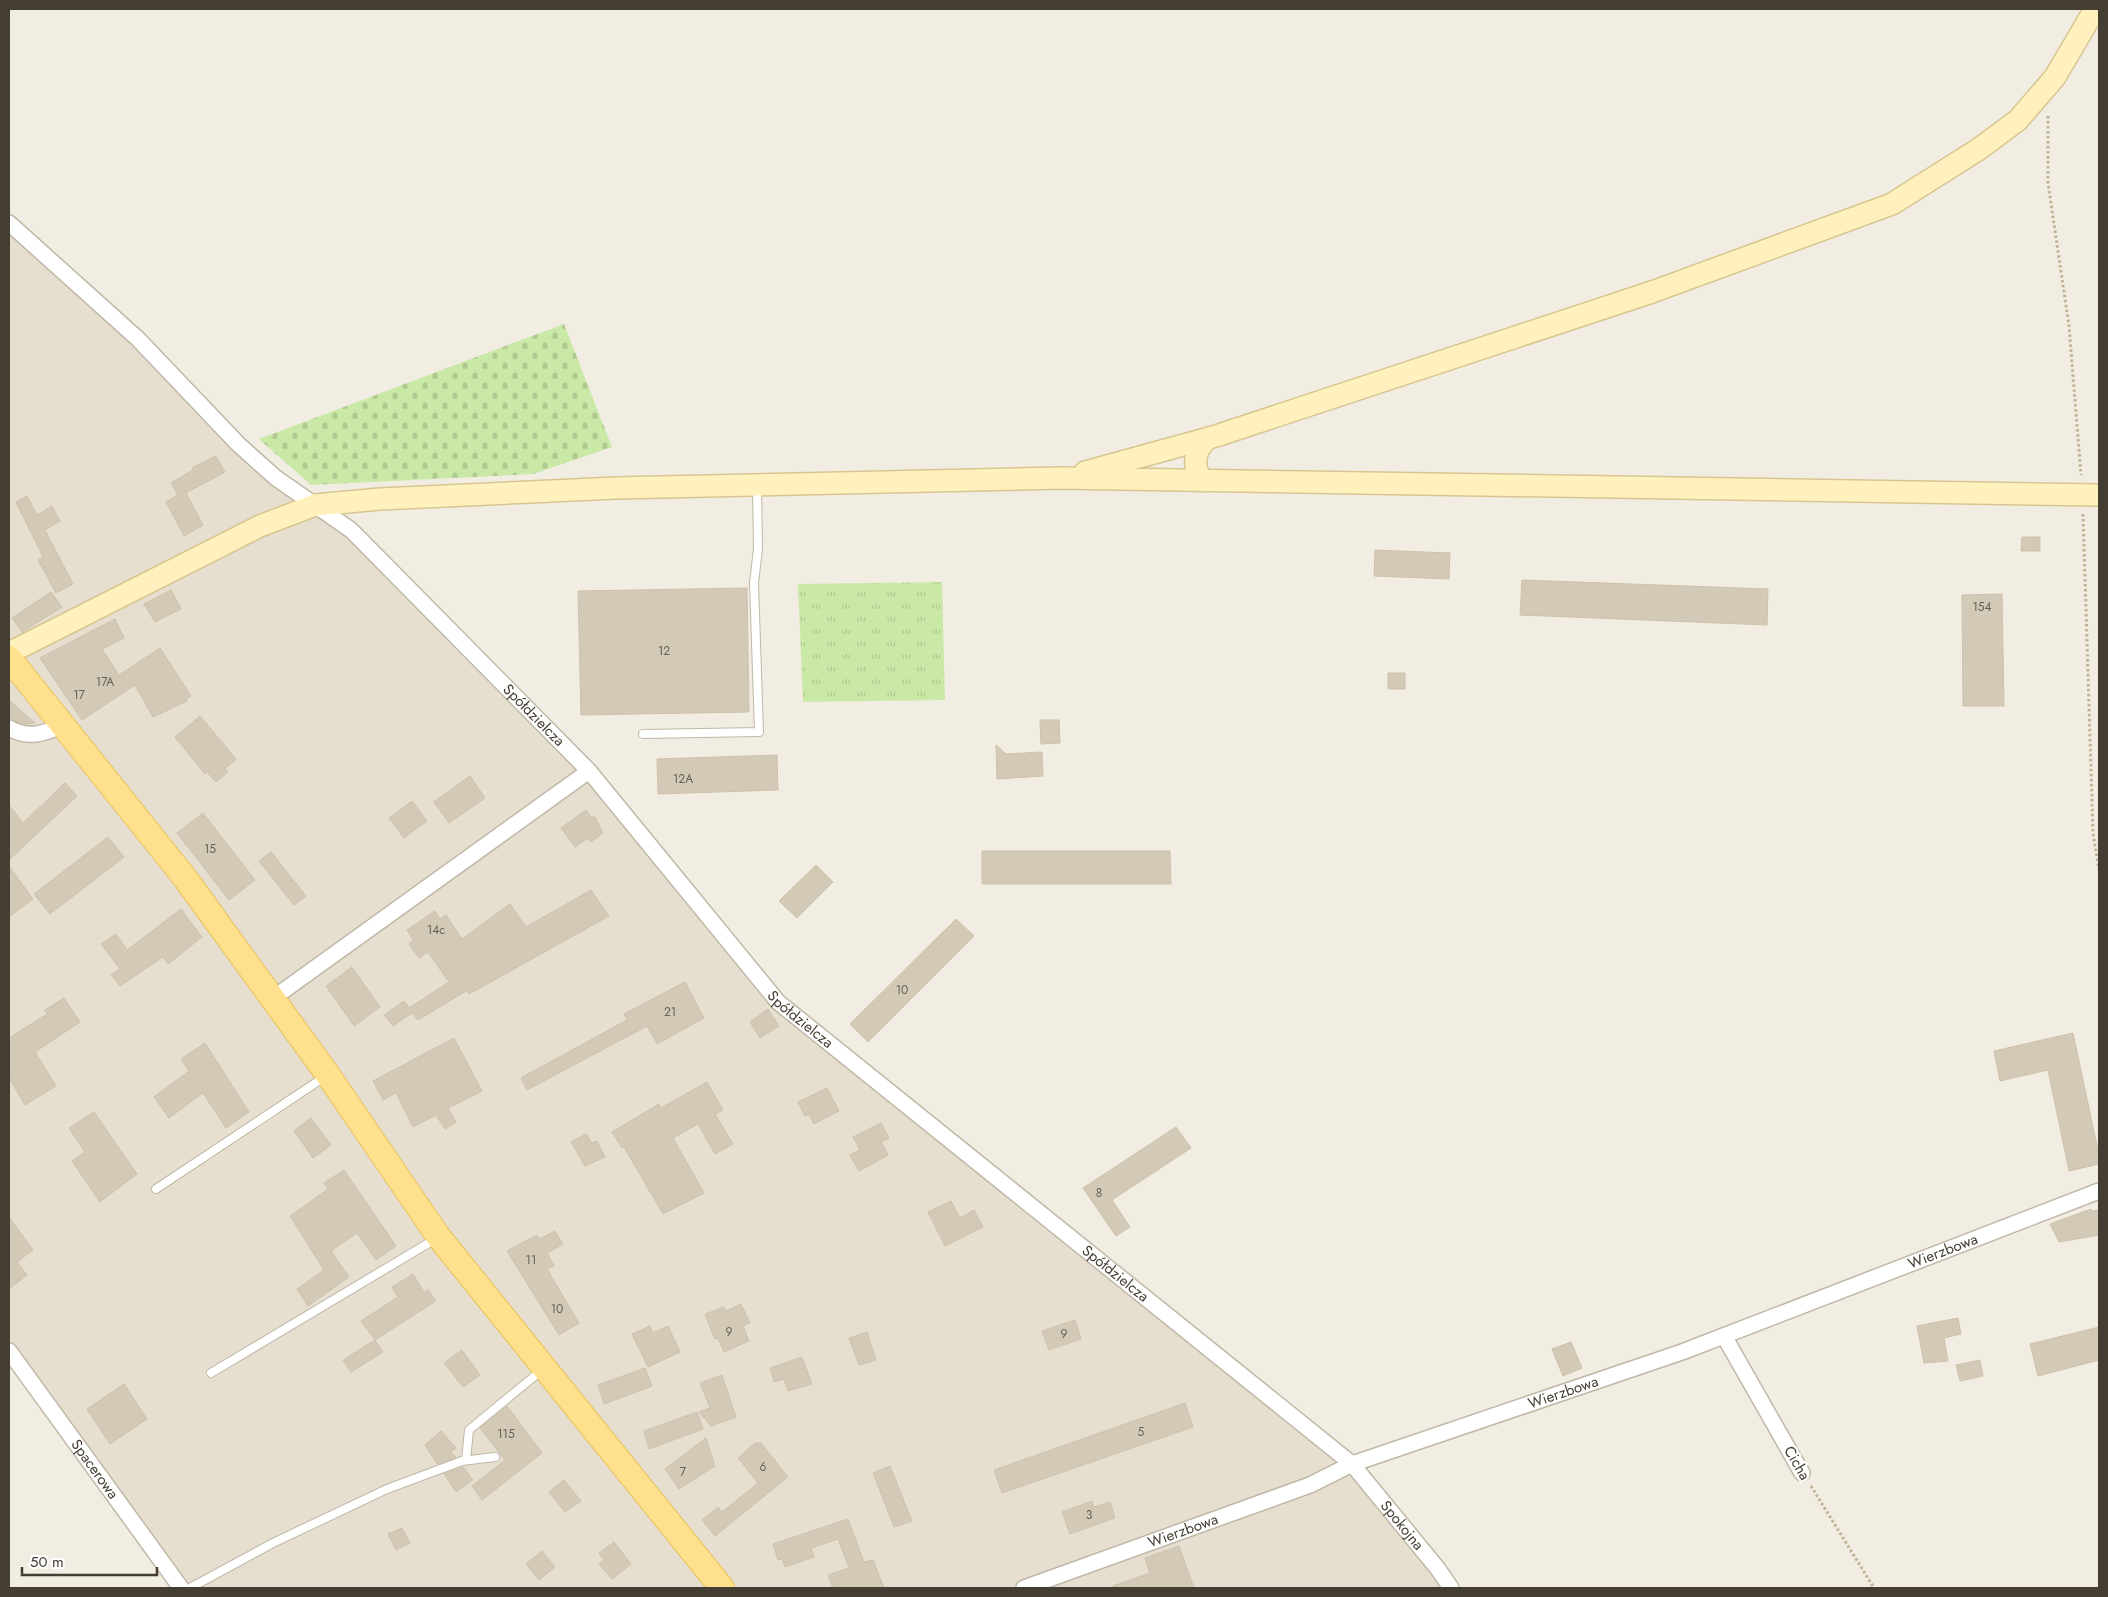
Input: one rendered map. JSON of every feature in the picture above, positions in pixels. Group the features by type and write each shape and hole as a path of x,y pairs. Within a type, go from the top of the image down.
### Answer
{"main road":[{"path":"1060,478 1208,438 1652,292 1892,204 1980,149 2018,120 2055,77 2095,9"},
{"path":"1202,481 1196,472 1195,460 1198,449 1208,438"},
{"path":"9,652 260,526 315,505 398,498 756,484 1060,478 2091,494"},
{"path":"9,658 62,726 131,808 185,878 328,1075 438,1236 722,1588"}],"street":[{"name":"Spółdzielcza","path":"9,223 138,339 239,445 276,478 351,530 589,771 778,1002 1352,1464"},
{"path":"9,728 19,734 34,736 62,726"},
{"path":"272,999 589,771"},
{"name":"Wierzbowa","path":"1024,1588 1310,1485 1352,1464 1724,1336 2099,1191"},
{"name":"Cicha","path":"1724,1336 1802,1473"},
{"name":"Spacerowa","path":"9,1352 181,1588"},
{"name":"Spokojna","path":"1352,1464 1438,1569 1451,1588"}],"lane":[{"path":"643,734 758,732 754,583 758,549 756,484"},
{"path":"156,1189 328,1075"},
{"path":"211,1373 438,1236"},
{"path":"466,1460 469,1430 545,1367"},
{"path":"190,1588 273,1543 387,1489 466,1460 495,1457"}],"path":[{"path":"2048,113 2048,182 2091,494 2093,833 2099,870"},
{"name":"Cicha","path":"1802,1473 1874,1588"}],"shaded area":[{"path":"9,232 333,523 589,771 778,1002 1352,1464 1451,1588 190,1588 9,1345"}],"green space":[{"path":"564,324 612,447 533,474 311,485 259,439"},
{"path":"942,582 945,700 803,702 798,584"}],"building":[{"path":"216,456 225,472 186,493 203,525 184,536 166,502 178,495 171,483 193,470 192,468"},
{"path":"27,496 37,515 52,506 60,521 45,530 73,584 56,593 38,560 43,557 16,502"},
{"path":"2022,537 2040,537 2040,551 2021,551"},
{"path":"1375,550 1450,553 1449,579 1374,576"},
{"path":"1522,580 1768,589 1767,625 1520,615"},
{"path":"747,588 749,712 581,715 578,591"},
{"path":"171,590 181,609 155,622 144,604"},
{"path":"51,592 62,607 22,632 12,618"},
{"path":"2002,594 2004,706 1963,706 1962,595"},
{"path":"115,619 124,638 102,649 119,675 160,648 191,696 186,699 187,701 153,717 135,685 82,720 40,658"},
{"path":"1388,673 1405,673 1405,689 1388,689"},
{"path":"9,700 35,723 25,724 9,719"},
{"path":"200,716 236,759 225,769 228,772 216,782 207,772 205,774 175,737"},
{"path":"1040,720 1059,720 1060,743 1041,744"},
{"path":"996,745 1006,754 1042,752 1043,776 997,779"},
{"path":"777,755 778,790 658,794 657,759"},
{"path":"470,776 485,798 449,823 434,802"},
{"path":"65,783 77,796 9,860 9,805 23,823"},
{"path":"412,801 427,821 404,838 389,818"},
{"path":"586,810 591,817 595,817 603,833 591,842 588,838 575,847 561,828"},
{"path":"203,813 255,880 229,900 177,833"},
{"path":"108,837 124,857 50,914 34,894"},
{"path":"982,851 1170,851 1171,884 982,884"},
{"path":"271,852 306,896 294,905 259,861"},
{"path":"816,865 833,882 797,918 779,901"},
{"path":"9,866 33,899 9,917"},
{"path":"591,890 609,916 469,994 466,991 418,1020 411,1011 412,1013 393,1026 384,1015 404,1001 409,1008 449,982 428,952 419,958 409,944 413,940 407,930 435,911 440,919 446,915 462,939 510,904 526,927"},
{"path":"181,909 202,937 168,964 163,957 120,986 111,975 120,969 101,944 116,934 127,950"},
{"path":"956,919 974,936 868,1042 850,1024"},
{"path":"352,967 380,1007 354,1026 326,986"},
{"path":"685,982 704,1018 657,1044 647,1026 527,1090 521,1078 627,1020 624,1014"},
{"path":"64,998 80,1022 35,1052 56,1086 25,1105 9,1078 9,1038 47,1014 45,1010"},
{"path":"768,1009 779,1026 760,1038 750,1022"},
{"path":"2073,1033 2099,1155 2099,1164 2069,1171 2048,1070 2000,1081 1994,1051"},
{"path":"454,1038 482,1091 448,1108 456,1122 445,1129 436,1115 413,1127 396,1093 383,1100 373,1081"},
{"path":"205,1043 249,1112 226,1128 203,1093 169,1118 154,1097 189,1071 181,1059"},
{"path":"707,1082 723,1110 715,1114 733,1144 715,1154 698,1124 673,1138 704,1193 663,1214 624,1147 622,1148 612,1132 659,1104 661,1108"},
{"path":"827,1088 839,1111 814,1124 809,1114 805,1116 798,1102"},
{"path":"94,1112 137,1174 100,1202 72,1161 85,1152 69,1128"},
{"path":"311,1118 331,1145 313,1158 294,1131"},
{"path":"881,1123 889,1138 881,1142 888,1155 859,1171 850,1155 860,1150 853,1137"},
{"path":"1176,1127 1191,1148 1112,1200 1130,1227 1116,1236 1083,1188"},
{"path":"586,1134 592,1143 597,1141 605,1157 585,1166 571,1142"},
{"path":"344,1170 396,1246 376,1260 357,1233 331,1251 349,1277 308,1306 297,1289 324,1270 290,1216 328,1189 324,1183"},
{"path":"951,1201 960,1218 974,1210 983,1227 945,1246 928,1212"},
{"path":"2091,1209 2091,1211 2099,1210 2099,1235 2059,1242 2050,1224"},
{"path":"9,1217 33,1250 17,1262 27,1275 9,1289"},
{"path":"555,1231 563,1244 547,1253 554,1266 547,1269 579,1323 559,1335 507,1251 537,1235 539,1239"},
{"path":"413,1274 424,1292 428,1290 436,1301 375,1340 361,1321 398,1297 392,1287"},
{"path":"741,1304 750,1323 743,1326 749,1341 724,1352 718,1338 715,1339 705,1314 724,1307 726,1311"},
{"path":"1958,1318 1961,1334 1944,1338 1948,1361 1924,1363 1917,1326"},
{"path":"1075,1320 1081,1339 1049,1350 1042,1331"},
{"path":"650,1326 653,1333 668,1326 680,1352 648,1367 632,1334"},
{"path":"2099,1327 2099,1360 2038,1376 2030,1344"},
{"path":"867,1332 876,1360 859,1365 849,1338"},
{"path":"375,1340 383,1352 351,1372 343,1360"},
{"path":"1571,1342 1582,1368 1563,1376 1552,1349"},
{"path":"462,1350 480,1375 463,1387 444,1363"},
{"path":"802,1357 812,1384 788,1391 784,1379 774,1382 770,1368"},
{"path":"1980,1360 1983,1376 1960,1381 1956,1365"},
{"path":"645,1368 652,1386 604,1404 598,1385"},
{"path":"722,1375 736,1417 711,1426 699,1412 710,1408 700,1383"},
{"path":"124,1384 147,1419 110,1444 87,1409"},
{"path":"1185,1403 1193,1427 1002,1493 994,1470"},
{"path":"507,1406 542,1453 482,1500 472,1486 505,1460 480,1428"},
{"path":"697,1412 703,1429 649,1449 644,1431"},
{"path":"441,1431 456,1448 451,1452 456,1457 437,1464 425,1445"},
{"path":"706,1438 715,1466 679,1489 665,1469"},
{"path":"755,1443 761,1443 788,1477 715,1536 702,1520 718,1507 722,1512 758,1483 738,1458"},
{"path":"890,1466 912,1521 894,1527 873,1473"},
{"path":"463,1467 473,1480 456,1492 444,1474"},
{"path":"564,1480 581,1501 565,1512 549,1492"},
{"path":"1092,1501 1094,1507 1110,1502 1115,1518 1070,1534 1062,1512"},
{"path":"848,1519 864,1562 873,1560 884,1588 833,1588 828,1575 849,1568 838,1539 811,1548 814,1557 785,1567 782,1559 778,1560 773,1544"},
{"path":"402,1528 410,1543 396,1550 388,1534"},
{"path":"614,1542 631,1564 612,1579 599,1564 604,1560 599,1553"},
{"path":"1179,1546 1194,1588 1114,1588 1113,1586 1150,1573 1145,1558"},
{"path":"542,1551 555,1567 539,1580 526,1564"}]}
